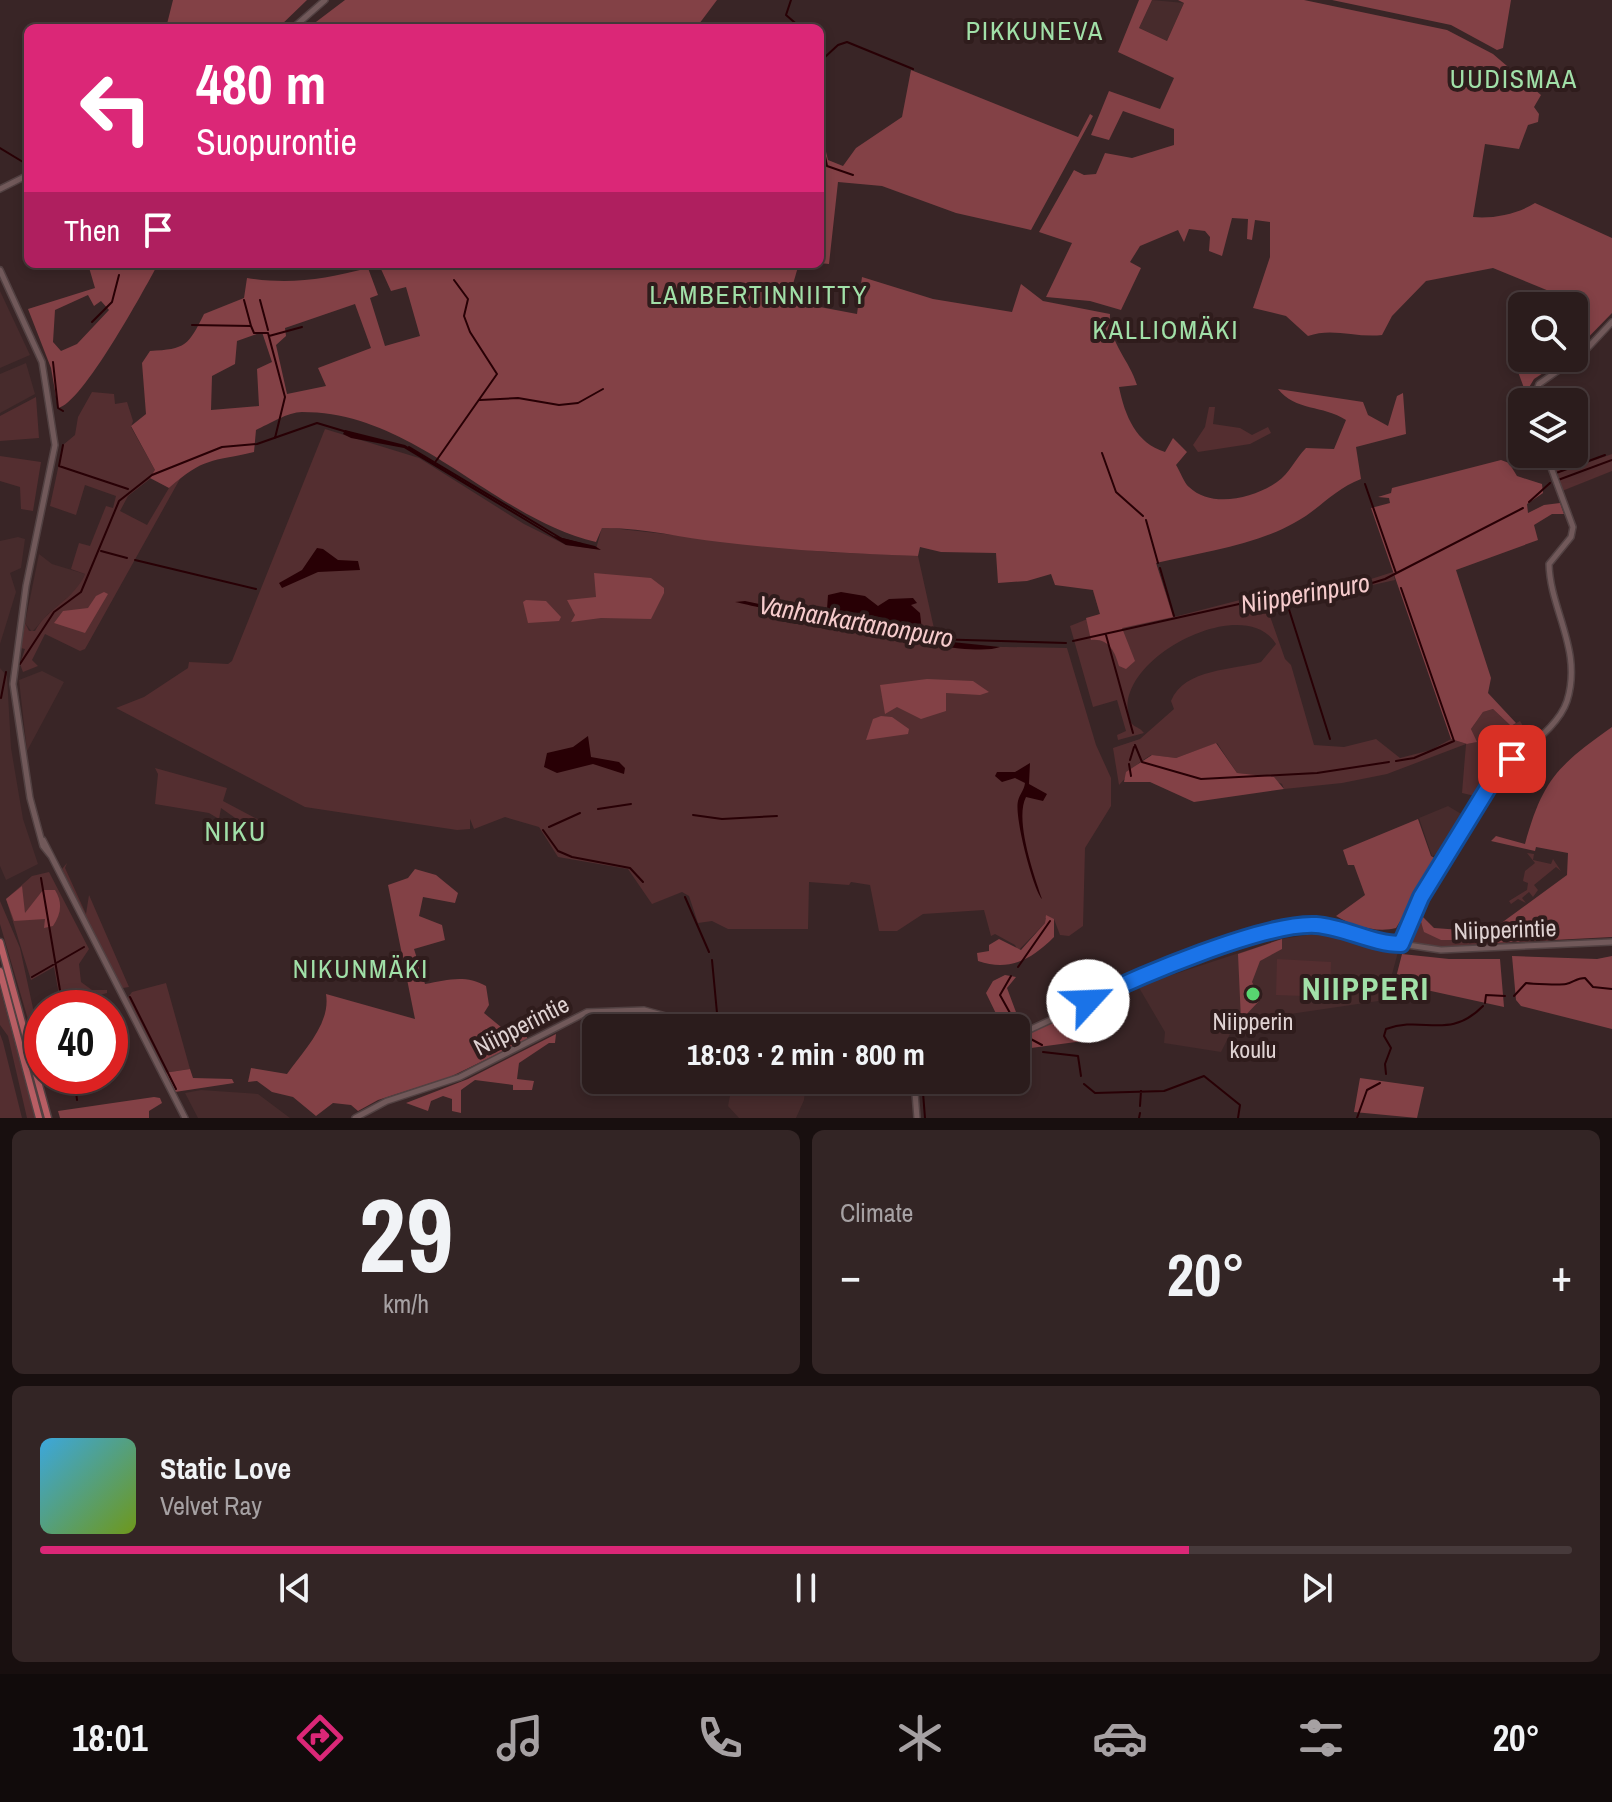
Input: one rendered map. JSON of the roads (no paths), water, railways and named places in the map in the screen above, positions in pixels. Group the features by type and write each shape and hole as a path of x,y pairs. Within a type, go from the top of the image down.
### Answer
{"highway":[{"path":"0,942 48,1118"},
{"path":"0,971 39,1118"}],"street":[{"path":"298,24 325,0"},
{"path":"0,187 24,177"},
{"path":"0,270 42,362 51,401 53,437 53,459 26,586 13,674 15,710 28,786 42,840 185,1117"},
{"path":"1536,388 1583,353 1612,322"},
{"path":"1401,944 1405,939 1406,925 1491,783 1554,722 1568,699 1569,643 1549,564 1571,537 1573,527 1551,468"},
{"name":"Niipperintie","path":"1030,1030 1165,967 1272,932 1321,925 1441,950 1612,942"},
{"name":"Niipperintie","path":"583,1014 644,1010 658,1014"},
{"name":"Niipperintie","path":"355,1118 387,1101 460,1077 582,1015"},
{"path":"915,1094 917,1118"}],"waterway":[{"path":"791,0 786,15 796,24"},
{"path":"825,57 838,45 847,42 913,69"},
{"path":"824,77 824,86"},
{"path":"0,148 24,163"},
{"path":"824,151 827,166 853,175"},
{"path":"92,322 112,302 119,275"},
{"path":"436,461 497,374 470,332 464,316 468,299 454,280"},
{"path":"244,300 251,326"},
{"path":"260,300 268,330"},
{"path":"192,325 251,326 254,333 268,333 285,397 275,438"},
{"path":"269,336 302,327"},
{"path":"53,362 58,408 63,411"},
{"path":"480,400 518,398 559,405 578,403 603,389"},
{"name":"Vanhankartanonpuro","path":"20,664 54,612 81,592 119,501 152,475 222,447 257,444 317,423 357,435"},
{"path":"63,445 59,466 128,489"},
{"name":"Vanhankartanonpuro","path":"409,447 562,539 581,544"},
{"path":"1102,453 1116,492 1143,516"},
{"path":"1556,473 1605,455"},
{"name":"Niipperinpuro","path":"1558,480 1612,460"},
{"name":"Niipperinpuro","path":"1529,502 1550,483"},
{"path":"1365,484 1396,573"},
{"name":"Niipperinpuro","path":"1073,641 1266,598 1340,593 1385,579 1523,508"},
{"path":"1146,520 1158,563"},
{"path":"101,551 127,558"},
{"path":"135,560 256,589"},
{"path":"1160,568 1174,616"},
{"path":"1396,761 1414,758 1454,741 1401,588"},
{"path":"1286,600 1330,739"},
{"name":"Vanhankartanonpuro","path":"778,608 931,639 1066,643"},
{"path":"1106,635 1133,733"},
{"name":"Vanhankartanonpuro","path":"1,698 6,672"},
{"path":"1135,745 1142,762 1201,779 1317,773 1389,762"},
{"path":"1130,760 1134,747"},
{"path":"1129,764 1131,776"},
{"path":"598,809 631,804"},
{"path":"549,827 580,813"},
{"path":"693,815 722,819 777,816"},
{"path":"543,830 558,851 572,857 630,868 643,882"},
{"path":"41,878 60,990"},
{"path":"685,897 709,952"},
{"path":"1018,967 1050,921"},
{"path":"32,977 84,947"},
{"path":"712,960 717,1013"},
{"path":"1011,976 1000,995 1011,1014"},
{"path":"1514,996 1526,983 1563,984 1582,978 1593,987 1612,989"},
{"path":"1485,1003 1486,995 1505,996"},
{"path":"130,997 176,1089"},
{"path":"1386,1074 1385,1064 1391,1048 1384,1036 1386,1029 1412,1024 1447,1025 1471,1016 1483,1006"},
{"path":"1030,1039 1042,1045"},
{"path":"1043,1052 1078,1056 1081,1076"},
{"path":"1084,1084 1095,1093 1164,1091 1204,1076 1240,1105 1238,1118"},
{"path":"1357,1118 1367,1090 1380,1083"},
{"path":"1140,1106 1141,1091"},
{"path":"76,1094 77,1100"},
{"path":"923,1094 925,1118"},
{"path":"1139,1118 1140,1113"}],"place":[{"name":"Niipperin koulu","path":"1253,994"}],"district":[{"name":"PIKKUNEVA","path":"1035,30"},
{"name":"UUDISMAA","path":"1514,78"},
{"name":"LAMBERTINNIITTY","path":"759,294"},
{"name":"KALLIOMÄKI","path":"1166,329"},
{"name":"NIKU","path":"236,831"},
{"name":"NIKUNMÄKI","path":"361,968"},
{"name":"NIIPPERI","path":"1366,988"}]}
